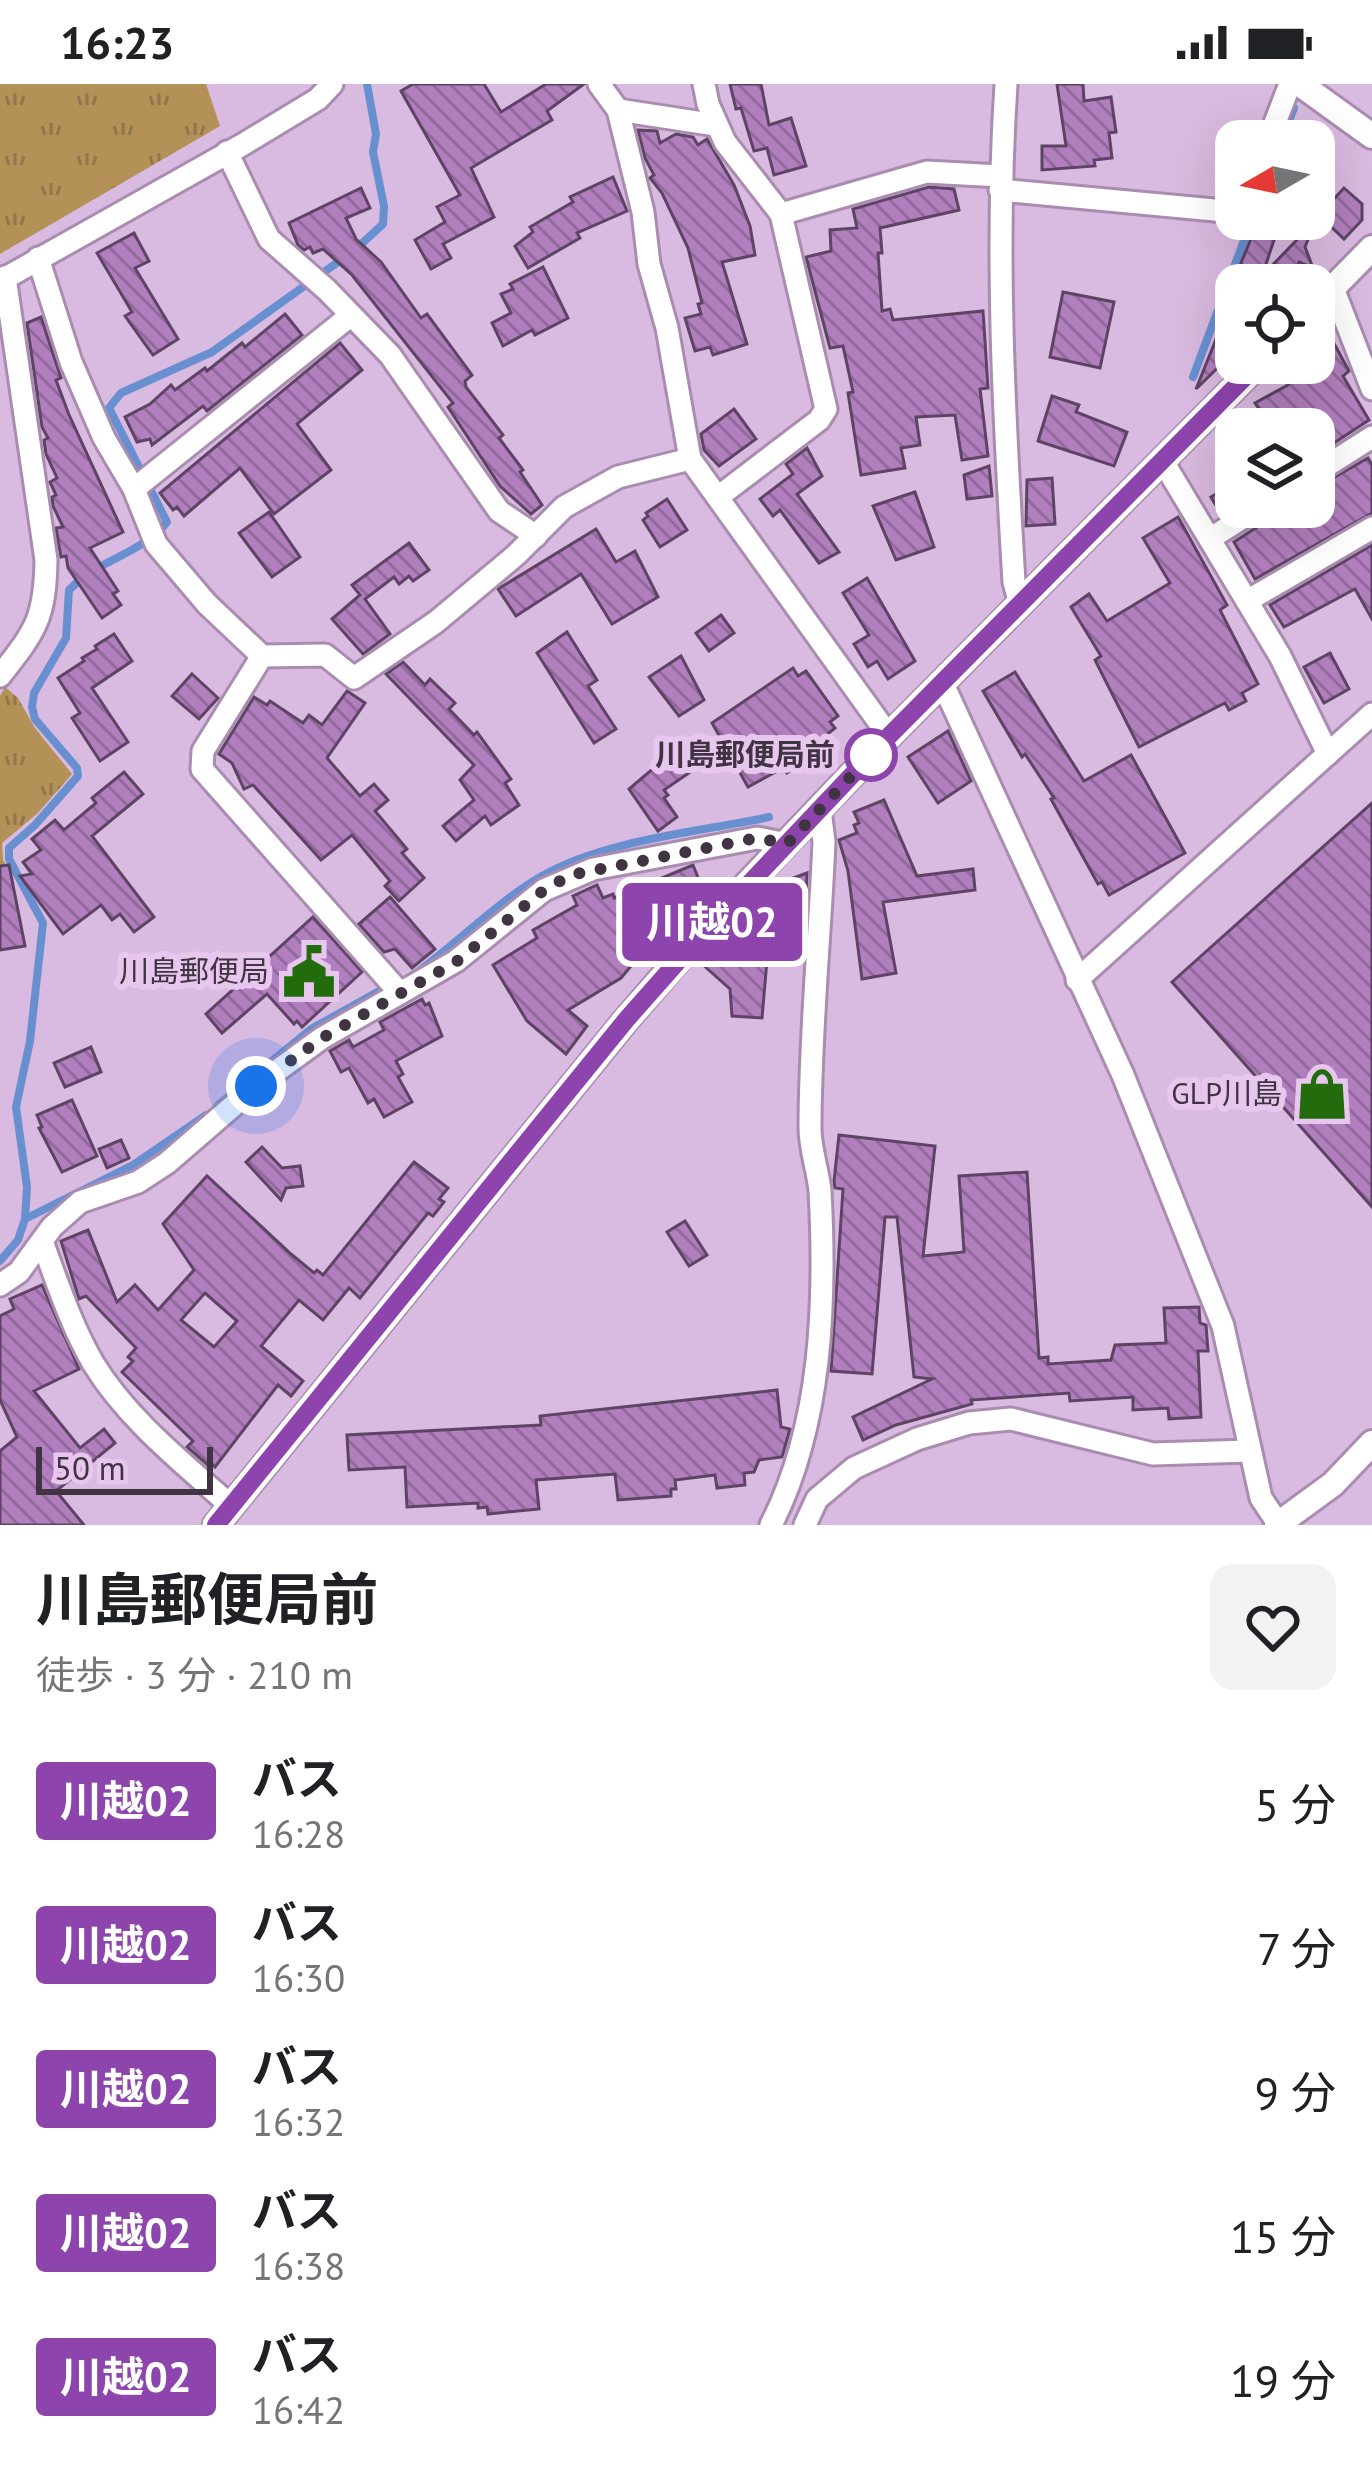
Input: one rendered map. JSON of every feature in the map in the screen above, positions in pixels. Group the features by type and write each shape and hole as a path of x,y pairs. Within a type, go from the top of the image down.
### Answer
{"street":[{"path":"599,84 618,110 643,212 649,264 667,328 690,459 889,736"},
{"path":"704,84 716,125 782,214 826,410 718,496"},
{"path":"1006,84 1000,183 1001,381 1014,582 1020,604"},
{"path":"1276,120 1290,84"},
{"path":"1300,84 1372,136"},
{"path":"0,676 34,632 45,601 46,560 3,279 227,152 322,89"},
{"path":"618,110 716,125"},
{"path":"227,152 269,239 390,356 500,512 536,536"},
{"path":"782,214 927,172 1215,209"},
{"path":"1335,286 1372,248"},
{"path":"38,258 71,362 156,544 241,640 262,656 325,656 354,678 436,622 564,507 618,477 690,459"},
{"path":"1335,293 1372,389"},
{"path":"134,489 350,316"},
{"path":"41,1241 95,1367 224,1515 626,1020 889,736 1237,384"},
{"path":"1335,461 1372,437"},
{"path":"1162,460 1247,601 1328,754"},
{"path":"1211,538 1227,528"},
{"path":"1247,601 1372,528"},
{"path":"262,656 202,751 202,769 400,993"},
{"path":"942,682 1123,1075 1223,1326 1248,1451 1261,1498 1278,1525 1333,1484 1372,1443"},
{"path":"1077,980 1372,714"},
{"path":"771,1525 790,1488 817,1364 823,1256 810,1133 824,842 820,810"},
{"path":"6,1273 80,1202 138,1182 167,1163 256,1086 322,1038 456,962 544,890 571,875 757,838 787,844"},
{"path":"806,1525 817,1499 854,1468 917,1439 969,1423 1011,1419 1153,1454 1248,1451"},
{"path":"790,1488 817,1499"}],"green space":[{"path":"0,84 206,84 220,126 0,254"},
{"path":"5,687 72,774 38,813 2,843 10,873 0,876 0,696"}],"building":[{"path":"413,84 484,84 501,112 546,84 584,84 547,111 552,120 471,168 494,217 443,244 451,258 431,269 415,240 445,222 437,207 460,195 401,91"},
{"path":"730,84 761,84 769,125 791,118 806,166 774,175 767,148 754,151"},
{"path":"1057,84 1083,84 1084,101 1111,97 1116,132 1109,133 1112,158 1094,160 1095,166 1042,170 1042,146 1066,146"},
{"path":"638,130 657,131 660,143 676,134 693,137 698,145 707,139 734,185 755,255 722,262 747,344 713,355 710,347 695,351 685,318 701,314 698,304 702,303 688,248 650,178 654,175"},
{"path":"613,177 627,211 577,233 580,238 528,268 515,246 533,232 530,227 573,202 570,197"},
{"path":"929,187 954,189 959,210 880,228 882,311 890,309 893,320 983,311 988,388 980,389 988,456 962,460 955,415 916,417 920,445 901,448 905,468 861,475 843,346 830,348 806,257 831,251 830,230 857,228 853,209"},
{"path":"361,188 370,208 346,218 356,239 381,262 421,318 427,314 472,375 466,387 503,435 499,438 542,505 531,514 500,486 448,407 453,403 352,275 323,249 313,253 310,247 304,250 298,245 289,223"},
{"path":"1344,188 1362,204 1362,220 1344,239 1335,230 1335,198"},
{"path":"134,233 149,261 135,268 178,339 153,355 125,316 132,312 97,253"},
{"path":"1250,240 1274,240 1266,264 1241,264"},
{"path":"1297,240 1308,240 1305,247 1311,264 1274,264"},
{"path":"543,267 568,318 503,346 492,323 511,313 501,294"},
{"path":"1063,292 1114,302 1100,368 1050,357"},
{"path":"285,314 302,335 207,411 203,406 152,445 150,439 137,442 125,417 150,404 171,385 175,390 205,368 207,371 242,343 245,347"},
{"path":"41,317 69,415 123,532 90,548 118,591 113,594 121,605 102,618 68,568 66,556 61,557 56,528 63,527 53,506 56,495 50,482 57,478 46,454 44,440 48,438 42,427 27,323"},
{"path":"1215,342 1215,370 1196,389"},
{"path":"340,343 362,370 297,424 331,470 274,514 240,468 184,516 177,507 173,510 160,493"},
{"path":"1335,345 1349,371 1343,376 1369,420 1335,442 1335,408 1258,408 1255,403 1288,385 1335,384"},
{"path":"1052,396 1079,405 1076,412 1127,432 1114,466 1038,441"},
{"path":"734,409 756,439 719,466 704,450 701,434"},
{"path":"807,448 822,476 797,494 839,552 819,563 780,510 773,516 760,499 793,474 786,464"},
{"path":"1368,458 1372,513 1255,579 1234,542 1256,528 1335,528 1335,477"},
{"path":"989,466 992,496 967,499 964,475"},
{"path":"1052,478 1055,524 1026,526 1027,480"},
{"path":"915,492 934,547 896,560 873,506"},
{"path":"667,499 687,530 660,547 643,520"},
{"path":"269,512 300,557 272,577 239,533"},
{"path":"1178,517 1227,605 1220,610 1258,684 1242,693 1246,701 1229,710 1225,703 1139,747 1095,660 1101,656 1071,607 1089,594 1107,621 1170,583 1143,538"},
{"path":"596,529 616,562 635,551 658,597 612,624 581,574 516,616 498,589"},
{"path":"409,543 429,570 399,584 394,577 365,599 390,634 363,654 332,619 360,595 352,585"},
{"path":"1372,545 1372,619 1355,589 1284,627 1270,605"},
{"path":"867,578 915,661 888,679 877,661 868,667 854,644 869,635 843,593"},
{"path":"721,615 734,633 709,651 696,633"},
{"path":"567,632 597,680 588,686 616,729 594,743 537,653"},
{"path":"114,634 132,661 92,688 128,742 100,761 72,718 80,713 58,678"},
{"path":"1330,653 1349,689 1324,703 1304,667"},
{"path":"681,656 704,700 679,716 649,677"},
{"path":"403,662 425,685 430,679 455,703 449,709 474,735 477,732 511,779 505,783 519,805 491,825 485,816 456,841 443,826 474,800 460,780 474,765 386,674"},
{"path":"793,668 798,676 806,671 838,716 830,722 835,728 787,773 783,768 748,787 712,723"},
{"path":"1015,672 1084,781 1131,755 1185,853 1109,895 1102,882 1098,884 1054,798 1025,754 1022,757 983,691"},
{"path":"192,674 218,698 199,719 172,696"},
{"path":"347,691 365,703 327,758 360,796 374,784 388,800 375,811 424,878 399,901 385,886 390,881 352,835 321,860 253,785 244,789 232,763 219,754 254,697 267,705 270,701 303,723 309,715 322,725"},
{"path":"948,731 971,781 938,803 908,757"},
{"path":"681,745 696,768 664,790 677,817 658,831 629,789"},
{"path":"124,772 143,794 92,836 154,917 134,932 120,914 112,920 101,905 63,934 20,876 32,874 23,862 41,850 32,839 55,820 64,830"},
{"path":"884,800 917,876 973,869 975,890 883,902 896,973 862,979 848,871 839,840 857,833 854,812"},
{"name":"GLP川島","path":"1372,803 1372,1207 1172,982"},
{"path":"9,865 25,946 0,950 0,866"},
{"path":"693,865 703,890 666,904 674,922 631,946 641,954 621,978 568,1010 587,1026 566,1054 527,1021 493,965 537,938 533,930 577,905 573,896 597,885 603,898 613,894 614,898"},
{"path":"807,873 806,898 790,904 805,921 804,930 767,960 762,1018 732,1016 730,989 702,964 774,885"},
{"path":"390,897 435,949 412,968 395,949 384,952 359,924"},
{"path":"313,917 362,972 302,1027 267,994 222,1033 206,1014"},
{"path":"422,999 425,1005 429,1003 442,1036 396,1061 403,1074 398,1077 412,1102 384,1117 374,1099 368,1103 349,1068 341,1072 330,1051 349,1040 353,1047 384,1030 380,1022"},
{"path":"91,1047 101,1072 65,1087 54,1063"},
{"path":"72,1100 97,1156 62,1172 37,1115"},
{"path":"839,1135 935,1146 923,1256 964,1252 959,1176 1027,1172 1039,1358 1048,1357 1048,1364 1111,1360 1115,1345 1166,1343 1164,1308 1199,1307 1208,1351 1198,1351 1201,1417 1169,1419 1168,1408 1133,1410 1133,1397 1070,1401 1069,1393 971,1400 972,1404 896,1425 863,1440 853,1417 932,1379 914,1377 897,1217 885,1217 872,1374 831,1371 843,1189 835,1188 834,1181"},
{"path":"121,1140 129,1158 107,1168 99,1149"},
{"path":"262,1147 282,1168 300,1166 303,1186 286,1188 281,1200 246,1162"},
{"path":"414,1162 448,1188 433,1216 428,1213 360,1298 349,1288 323,1320 299,1300 261,1346 303,1381 291,1396 278,1385 215,1467 187,1447 193,1441 122,1372 133,1361 128,1357 136,1348 86,1296 79,1299 61,1241 88,1230 117,1302 135,1285 158,1310 194,1270 163,1224 207,1176 291,1254 323,1275","holes":["205,1293 237,1321 214,1347 181,1320"]},
{"path":"685,1221 707,1255 689,1266 667,1232"},
{"path":"42,1285 79,1369 34,1391 80,1448 104,1429 115,1443 56,1491 84,1525 0,1525 0,1451 17,1437 0,1400 0,1316 14,1309 10,1299"},
{"path":"777,1390 781,1427 790,1429 782,1457 759,1460 754,1472 744,1473 745,1485 717,1488 715,1475 675,1480 671,1496 618,1500 615,1474 536,1480 539,1509 488,1514 487,1507 478,1508 478,1503 407,1507 405,1467 349,1470 347,1435 541,1425 540,1416"}],"waterway":[{"path":"357,248 383,224 367,84"},
{"path":"1289,120 1294,108"},
{"path":"1193,377 1244,240"},
{"path":"97,568 144,543 167,522 109,408 121,393 212,352 345,257"},
{"path":"25,1219 27,1187 16,1107 30,1041 43,923 9,859 9,848 78,776 77,768 35,719 32,707 34,693 66,638 69,590 84,576"},
{"path":"416,973 509,898 567,864 623,845 769,817"},
{"path":"218,1105 311,1029 392,984"},
{"path":"0,1261 18,1240 25,1219 133,1165 206,1115"}],"bus line":[{"name":"川越02","path":"216,1525 626,1020 710,925 889,736 1238,384"}],"place":[{"name":"川島郵便局前","path":"871,755"},
{"name":"川島郵便局","path":"309,972"},
{"name":"GLP川島","path":"1322,1094"}],"route":[{"path":"256,1086 322,1038 456,962 544,890 571,875 757,838 787,844 871,755"}]}
